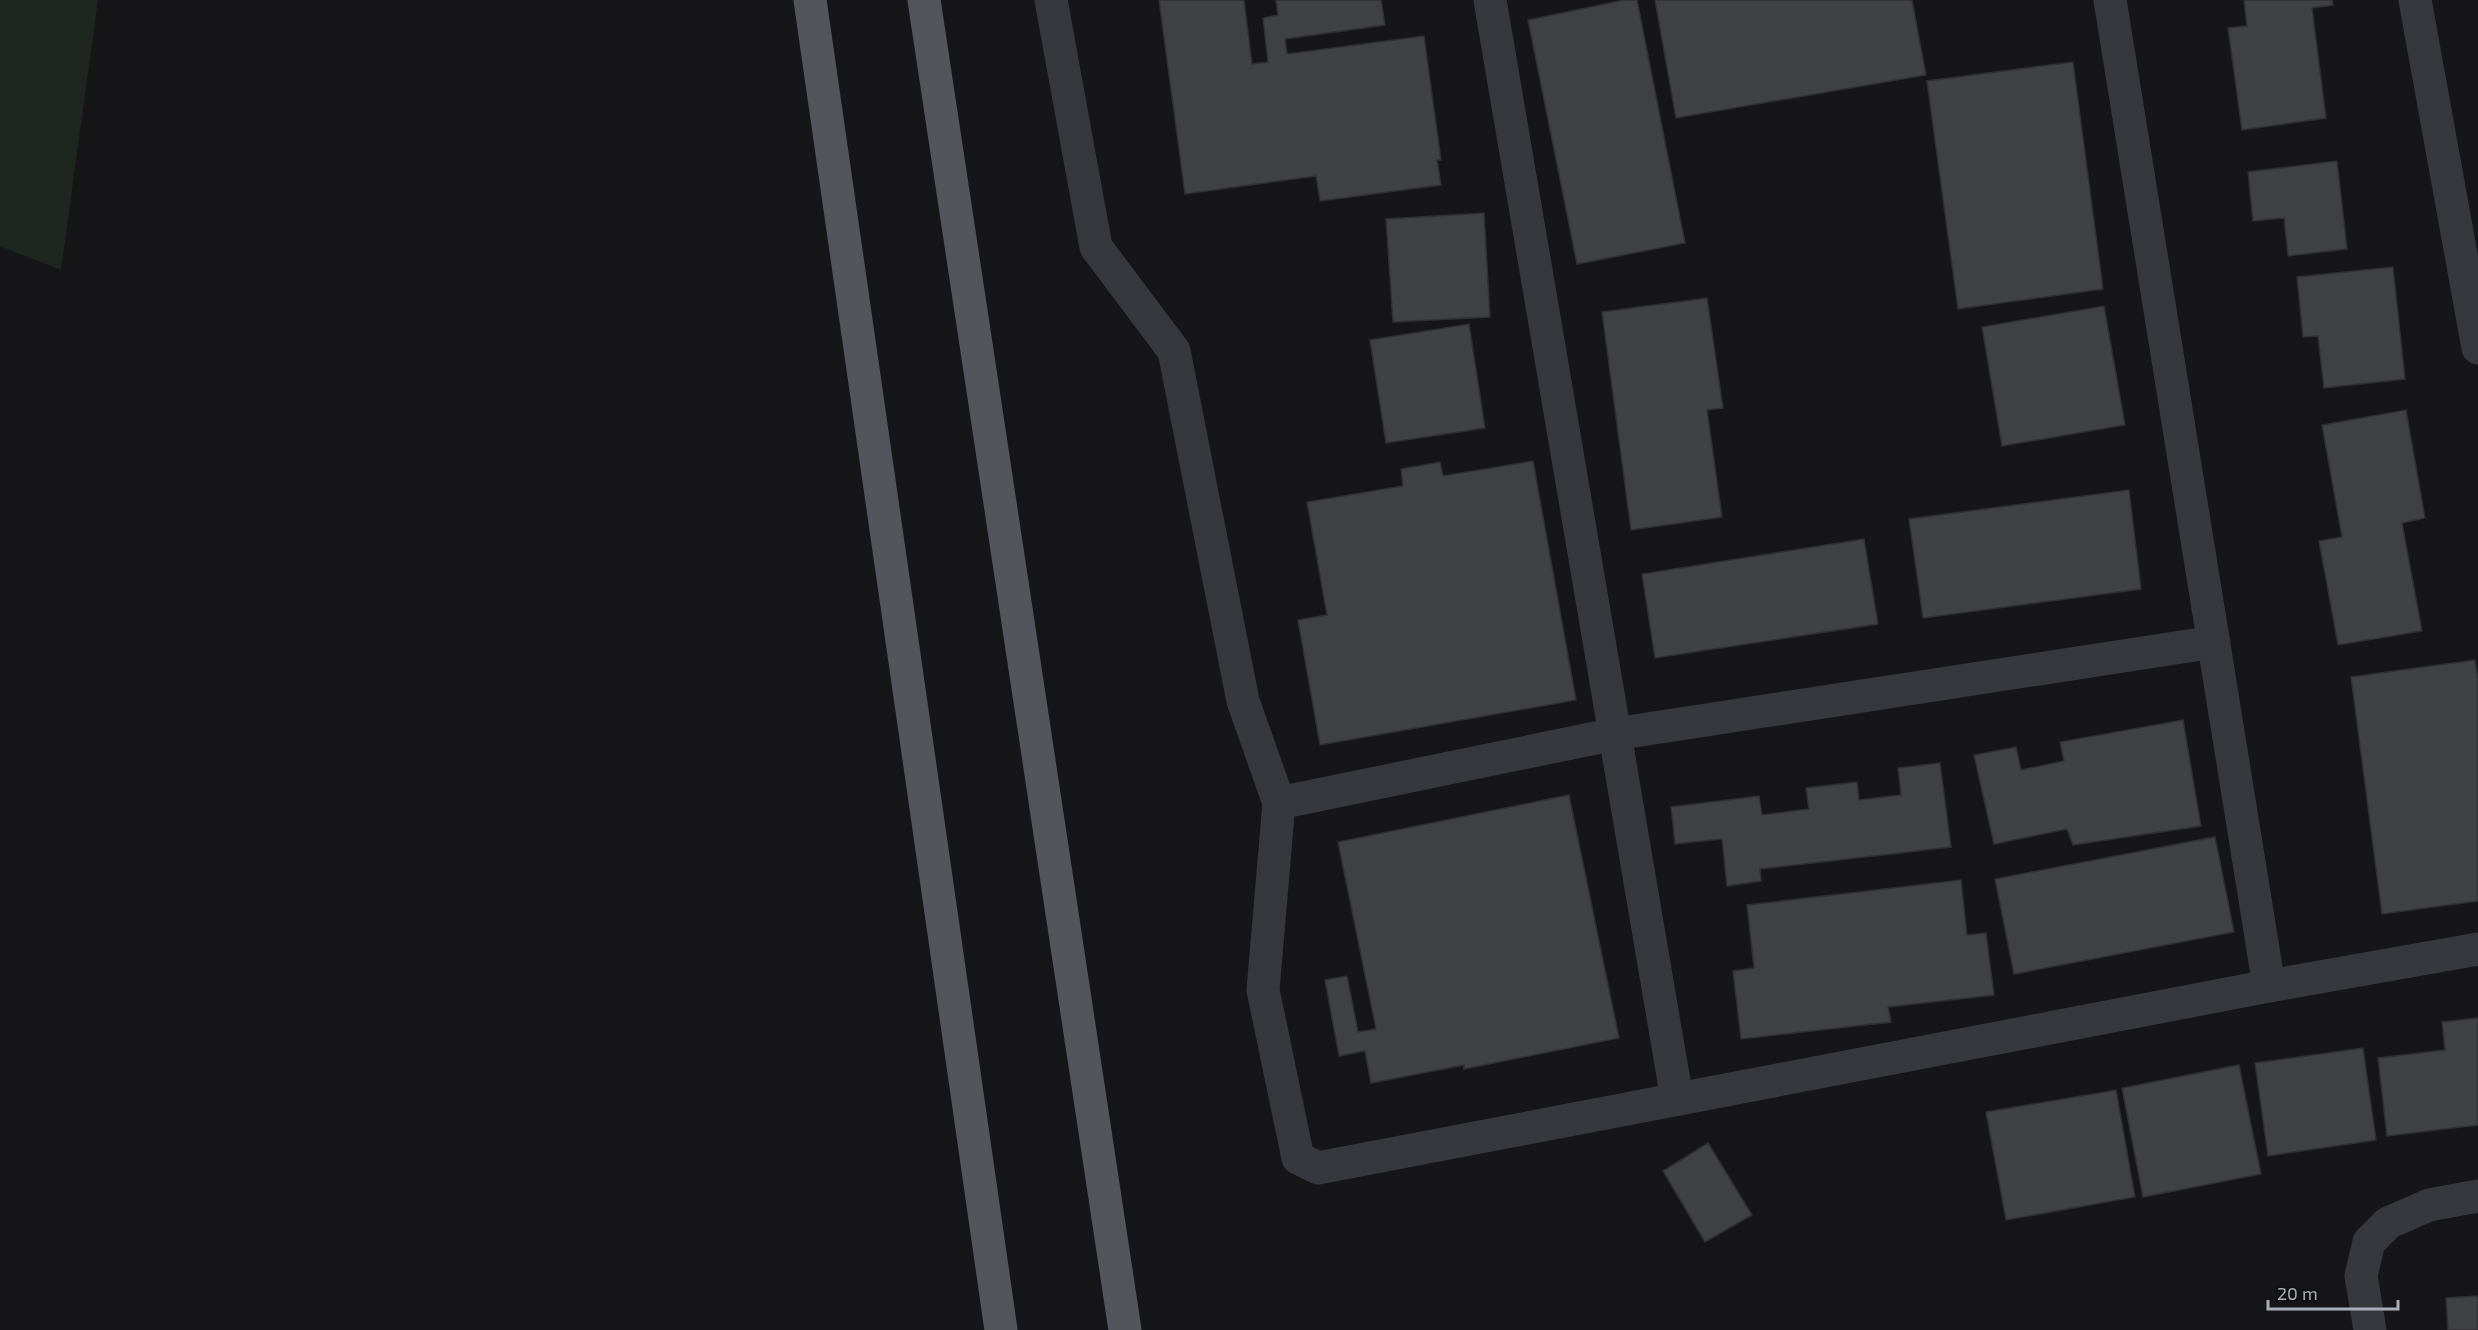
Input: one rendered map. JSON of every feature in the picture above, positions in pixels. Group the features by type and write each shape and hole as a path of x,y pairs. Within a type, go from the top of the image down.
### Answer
{"main road":[{"path":"810,0 1000,1330"},
{"path":"924,0 1125,1330"}],"street":[{"path":"1051,0 1096,247 1174,351 1243,701 1279,803 1263,990 1298,1158 1318,1168 2269,986 2478,950"},
{"path":"1490,0 1677,1100"},
{"path":"2110,0 2269,986"},
{"path":"2415,0 2478,348"},
{"path":"1279,803 1615,734 2214,642"},
{"path":"2370,1330 2361,1276 2369,1242 2388,1223 2429,1205 2478,1196"}],"shaded area":[{"path":"0,0 98,0 61,270 0,246"}],"building":[{"path":"1159,0 1244,0 1252,64 1268,62 1263,18 1278,15 1276,0 1381,0 1385,25 1285,39 1287,54 1424,36 1441,160 1437,160 1441,185 1320,201 1316,176 1185,194"},
{"path":"1624,0 1637,0 1685,243 1577,264 1528,20"},
{"path":"1655,0 1912,0 1926,75 1676,118"},
{"path":"2244,0 2332,0 2333,5 2312,8 2326,118 2242,130 2228,28 2247,26"},
{"path":"2073,62 2103,289 1958,309 1927,81"},
{"path":"2337,161 2347,249 2288,256 2284,218 2253,221 2248,172"},
{"path":"1484,213 1490,317 1393,322 1386,219"},
{"path":"2393,267 2405,379 2324,388 2318,336 2303,337 2297,277"},
{"path":"1707,298 1723,408 1707,410 1722,517 1631,530 1602,312"},
{"path":"2104,306 2125,425 2002,446 1982,327"},
{"path":"1469,324 1485,428 1386,443 1370,340"},
{"path":"2406,410 2425,518 2402,523 2422,631 2338,645 2319,541 2342,537 2322,425"},
{"path":"1533,461 1576,700 1320,745 1298,620 1327,615 1307,502 1403,486 1401,469 1440,462 1443,476"},
{"path":"2129,490 2141,589 1923,618 1909,519"},
{"path":"1864,539 1878,624 1655,658 1642,574"},
{"path":"2475,660 2478,680 2478,901 2382,914 2351,677"},
{"path":"2183,720 2201,826 2073,845 2067,829 1994,844 1974,755 2016,747 2021,770 2064,761 2060,742"},
{"path":"1940,763 1951,847 1760,869 1761,881 1727,886 1722,839 1675,844 1671,807 1759,796 1762,815 1809,809 1806,788 1857,782 1859,800 1901,795 1898,768"},
{"path":"1569,795 1619,1038 1464,1069 1464,1065 1371,1083 1365,1051 1339,1056 1325,980 1347,976 1358,1032 1376,1029 1338,842"},
{"path":"2215,837 2234,932 2014,974 1995,879"},
{"path":"1961,880 1967,935 1986,933 1994,995 1888,1007 1891,1022 1741,1039 1733,971 1754,968 1747,905"},
{"path":"2478,1018 2478,1125 2387,1136 2378,1058 2445,1050 2442,1022"},
{"path":"2363,1048 2376,1140 2268,1156 2255,1063"},
{"path":"2239,1065 2261,1174 2143,1197 2122,1088"},
{"path":"2116,1090 2135,1197 2006,1220 1986,1112"},
{"path":"1708,1143 1752,1215 1705,1242 1663,1171"},
{"path":"2478,1296 2478,1330 2448,1330 2446,1298"}]}
